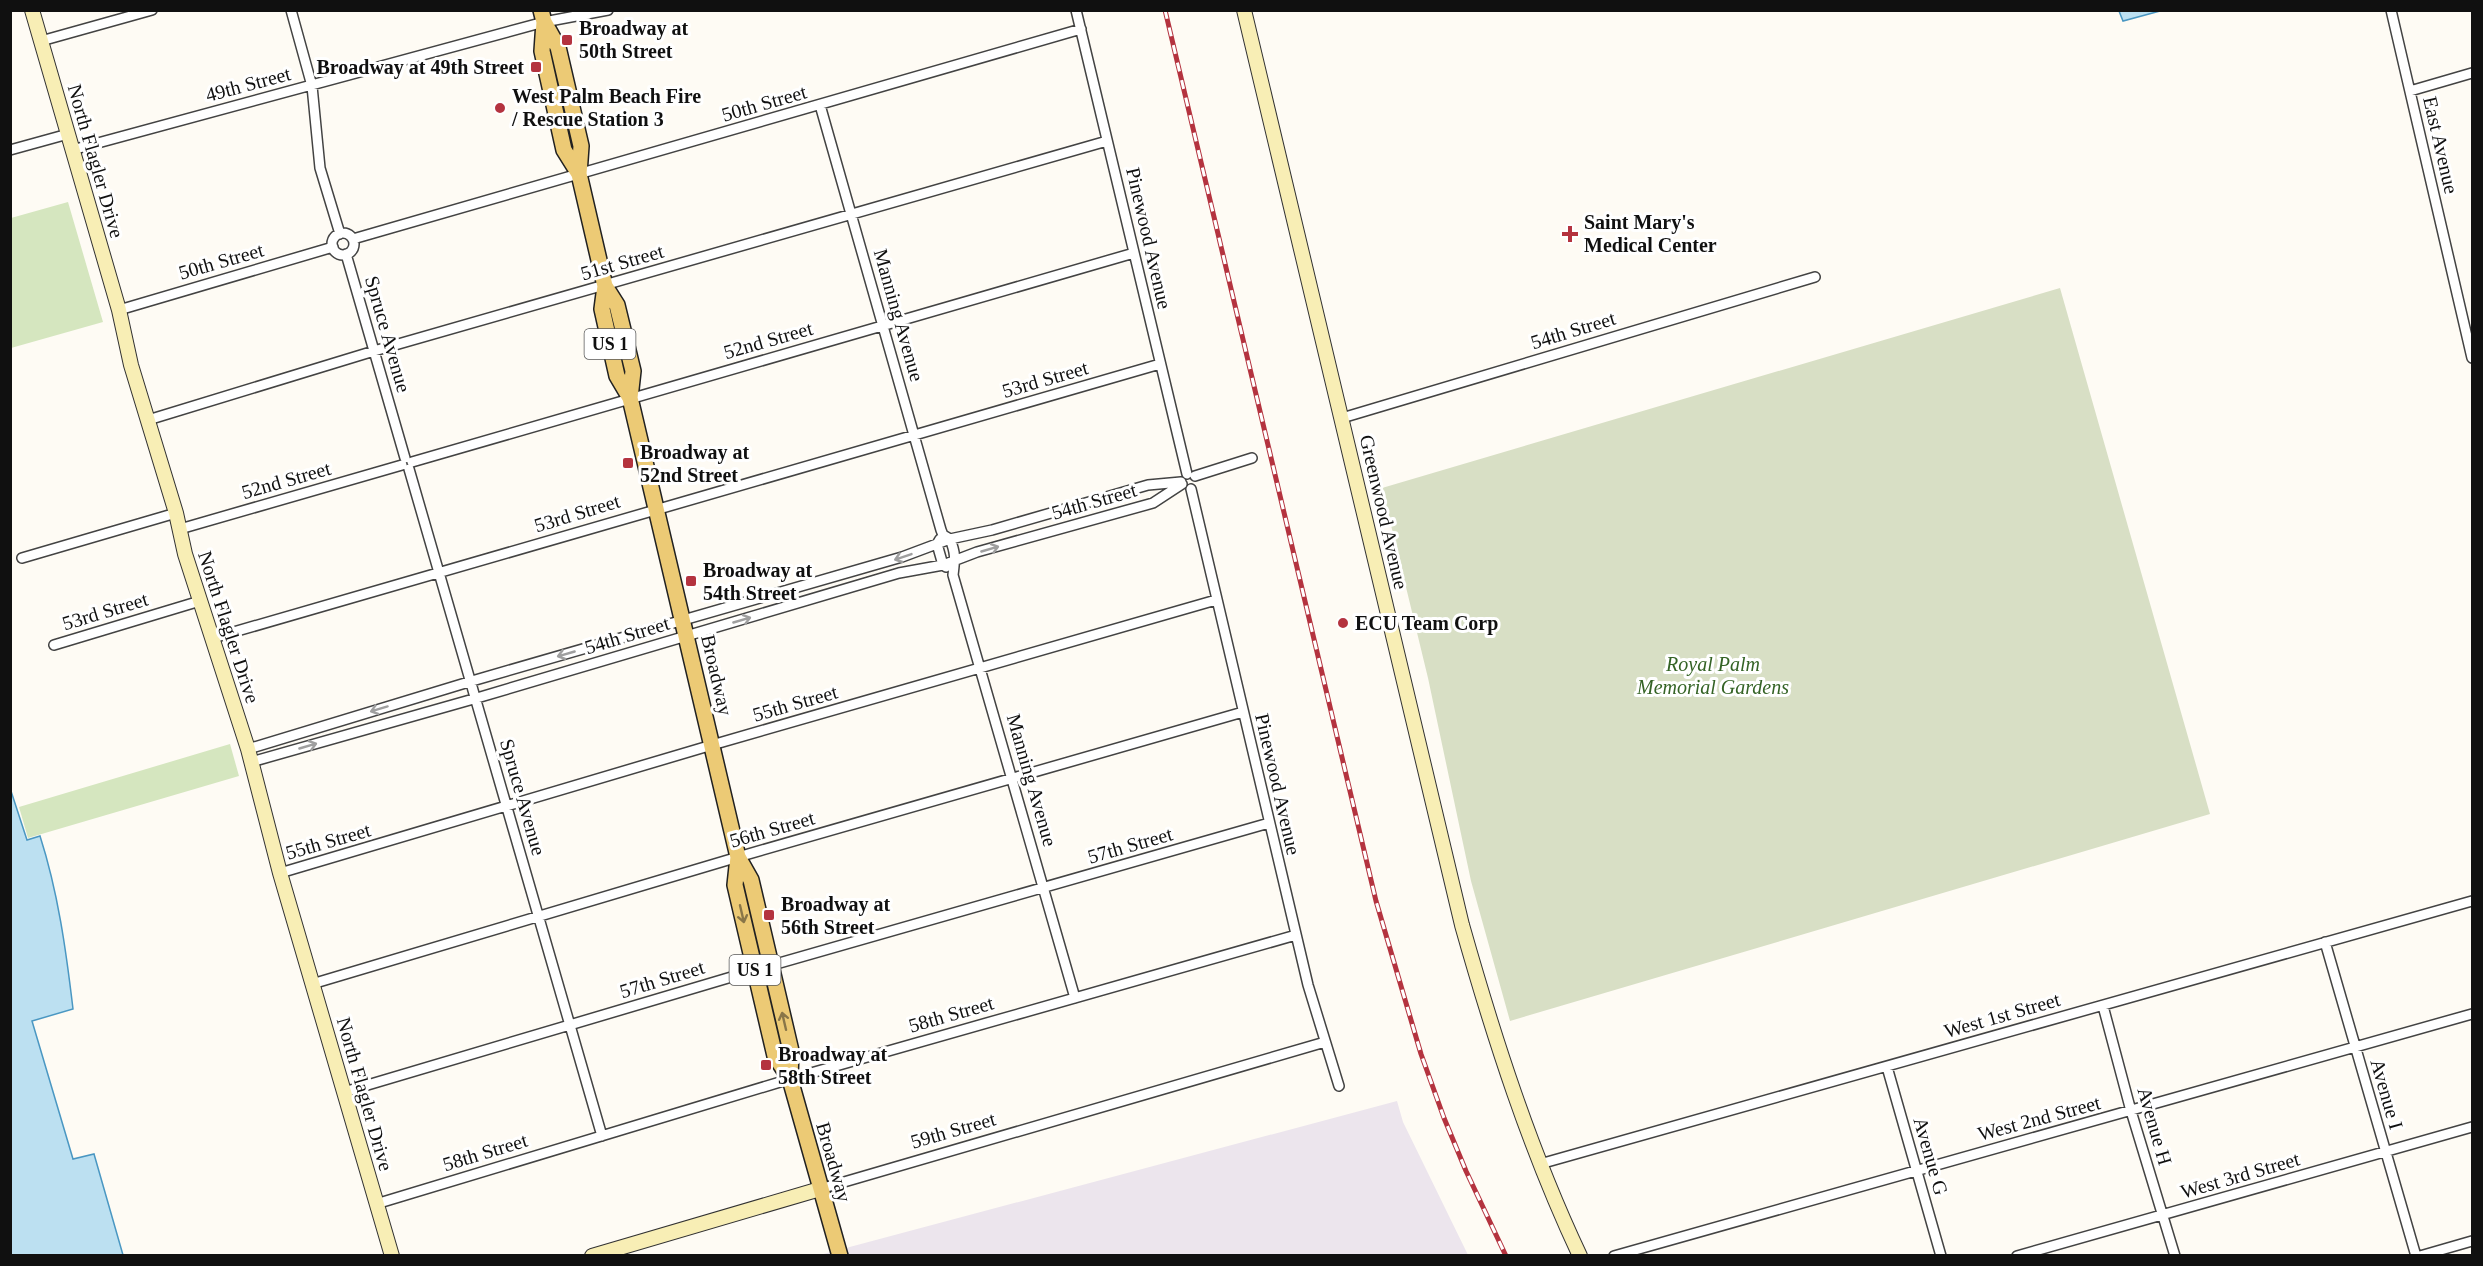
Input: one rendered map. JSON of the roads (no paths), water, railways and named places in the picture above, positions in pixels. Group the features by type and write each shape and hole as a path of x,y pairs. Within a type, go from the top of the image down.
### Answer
{"main road":[{"name":"Broadway","path":"543,16 542,51 564,150 579,174 605,286 617,305 633,371 630,398 682,620 738,857 751,880 791,1051 790,1079 840,1256"},
{"name":"Broadway","path":"738,857 735,885 775,1056 790,1079"}],"street":[{"name":"North Flagler Drive","path":"32,10 119,310 130,365 176,513 185,554 249,755 280,873 392,1256"},
{"path":"41,41 152,10"},
{"path":"291,10 312,86 320,168 340,234"},
{"name":"49th Street","path":"72,150 312,86 543,16 608,10"},
{"name":"Pinewood Avenue","path":"1076,10 1160,364 1186,479 1185,488 1191,489 1308,985 1339,1086"},
{"name":"Greenwood Avenue","path":"1244,10 1462,925 1501,1055 1540,1164 1580,1256"},
{"name":"East Avenue","path":"2391,10 2472,358"},
{"name":"50th Street","path":"353,239 1081,29"},
{"path":"2410,91 2472,73"},
{"name":"Manning Avenue","path":"820,105 915,436 946,537 956,561"},
{"path":"10,150 68,134"},
{"name":"51st Street","path":"148,420 374,351 1107,141"},
{"path":"340,234 348,234 353,239 353,248 346,254 337,252 333,247 335,237 340,234"},
{"name":"50th Street","path":"119,310 333,247"},
{"name":"52nd Street","path":"180,529 1134,253"},
{"name":"Spruce Avenue","path":"346,254 438,574 477,698 506,807 602,1136"},
{"name":"54th Street","path":"1342,418 1815,277"},
{"name":"53rd Street","path":"213,638 1160,364"},
{"name":"54th Street","path":"946,537 992,530 1148,484 1186,479 1252,458"},
{"name":"54th Street","path":"249,755 477,698 900,573 943,565 977,552 1153,503 1186,479"},
{"path":"22,558 176,513"},
{"path":"946,537 937,544 943,565 953,572 956,561"},
{"name":"54th Street","path":"249,755 472,681 902,557 937,544"},
{"name":"Manning Avenue","path":"953,572 1075,998"},
{"name":"55th Street","path":"280,873 712,745 1216,600"},
{"name":"53rd Street","path":"54,645 200,601"},
{"name":"56th Street","path":"312,984 738,857 1243,712"},
{"name":"57th Street","path":"344,1092 771,965 1269,823"},
{"name":"West 1st Street","path":"1540,1164 2472,901"},
{"name":"58th Street","path":"376,1203 790,1079 1296,935"},
{"name":"Avenue I","path":"2325,942 2385,1152 2418,1256"},
{"name":"Avenue H","path":"2103,1006 2131,1112 2175,1256"},
{"name":"West 2nd Street","path":"1614,1256 2472,1014"},
{"name":"59th Street","path":"592,1256 1325,1041"},
{"name":"Avenue G","path":"1887,1067 1941,1256"},
{"name":"West 3rd Street","path":"2017,1256 2472,1127"},
{"path":"2418,1256 2472,1241"}],"water":[{"path":"2119,11 2160,11 2123,21"},
{"path":"10,788 27,840 40,836 52,878 61,921 73,1009 32,1021 73,1159 94,1154 123,1255 11,1255"}],"railway":[{"path":"1165,10 1376,901 1421,1054 1444,1118 1506,1256"}],"place":[{"name":"Broadway at 50th Street","path":"567,40"},
{"name":"Broadway at 49th Street","path":"536,67"},
{"name":"West Palm Beach Fire / Rescue Station 3","path":"500,108"},
{"name":"Saint Mary's Medical Center","path":"1570,234"},
{"name":"Broadway at 52nd Street","path":"628,463"},
{"name":"Broadway at 54th Street","path":"691,581"},
{"name":"ECU Team Corp","path":"1343,623"},
{"name":"Broadway at 56th Street","path":"769,915"},
{"name":"Broadway at 58th Street","path":"766,1065"}],"park label":[{"name":"Royal Palm Memorial Gardens","path":"1713,676"}]}
